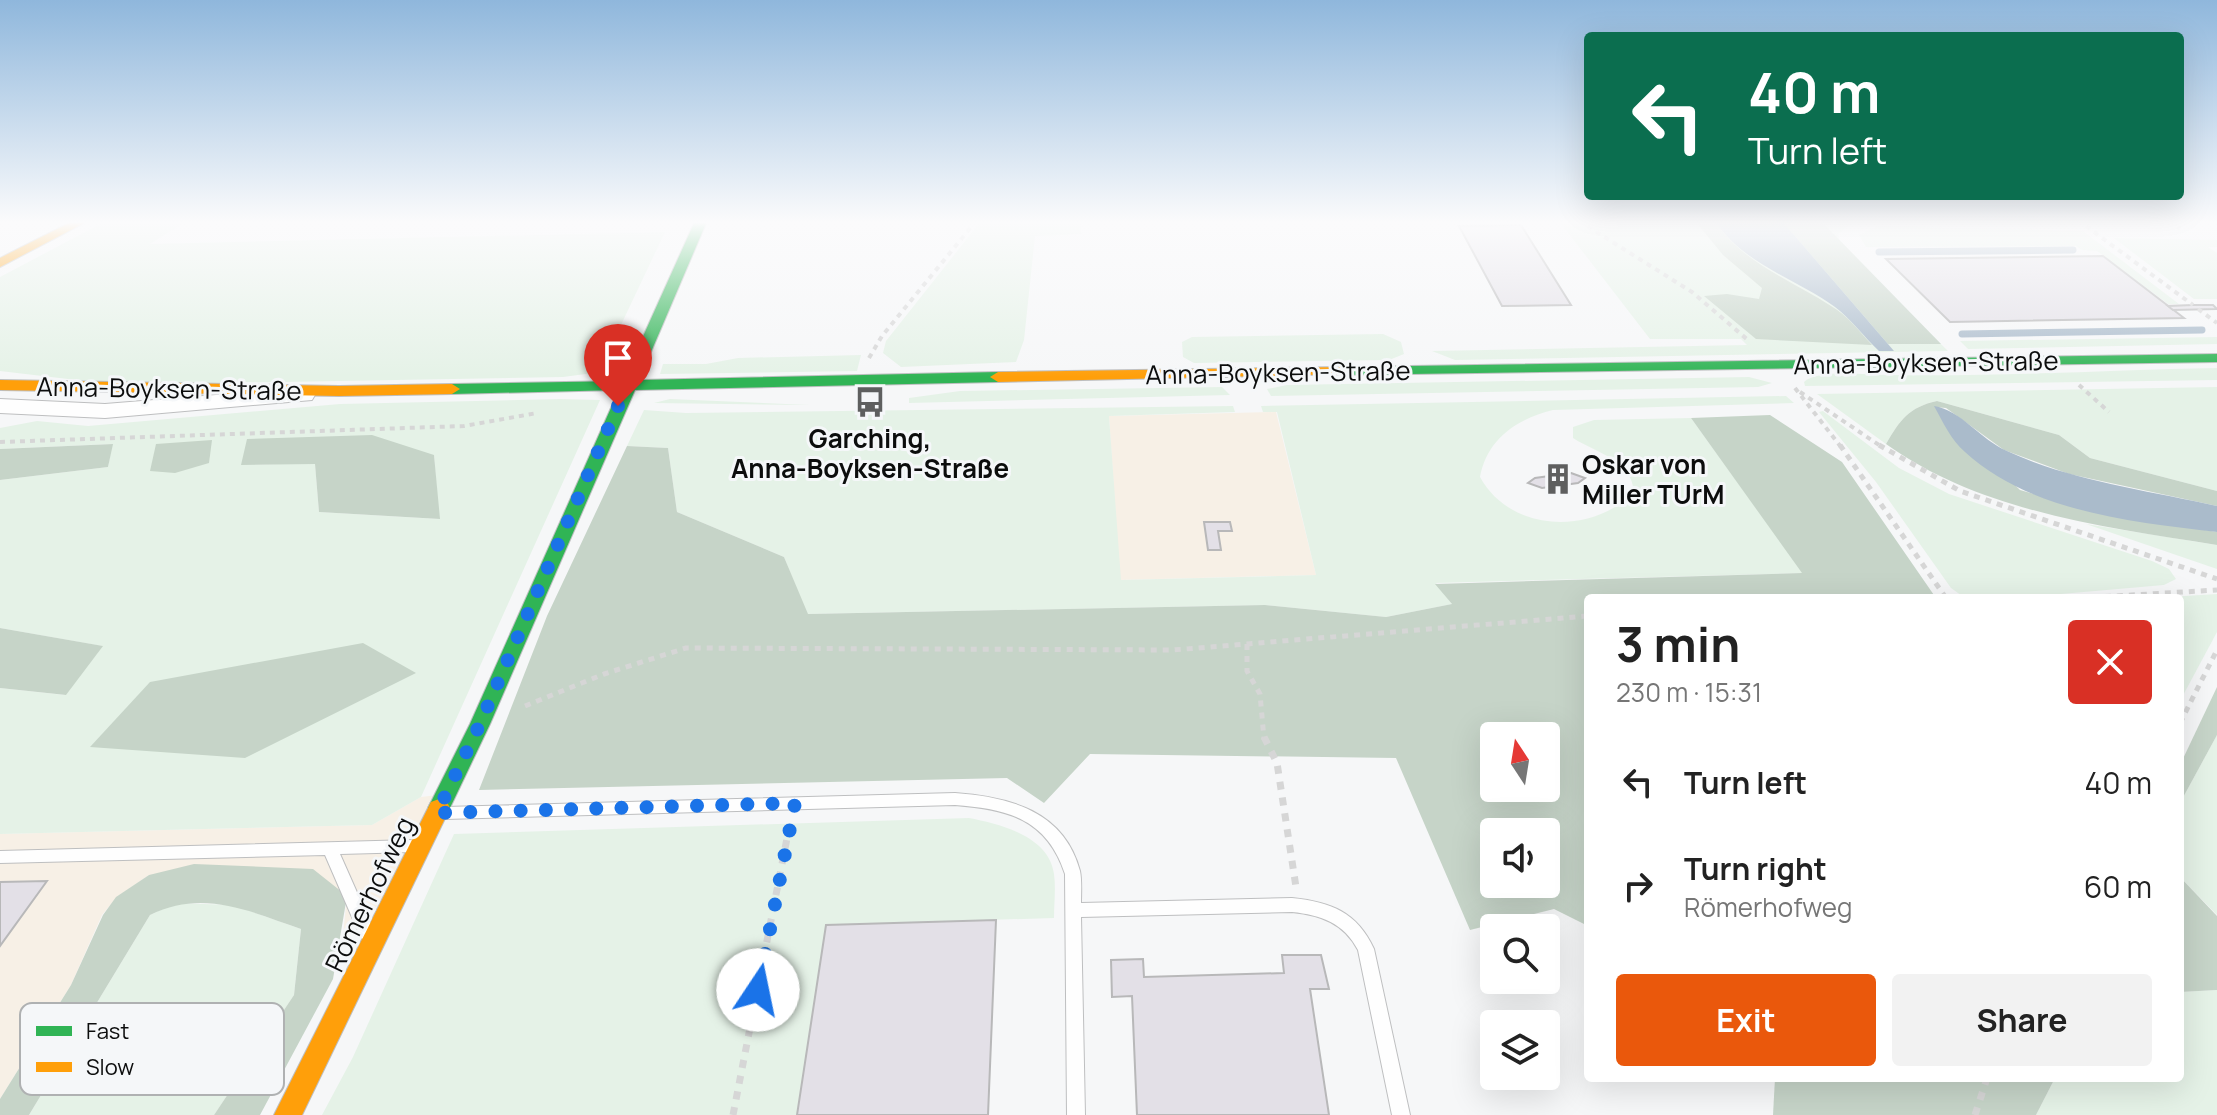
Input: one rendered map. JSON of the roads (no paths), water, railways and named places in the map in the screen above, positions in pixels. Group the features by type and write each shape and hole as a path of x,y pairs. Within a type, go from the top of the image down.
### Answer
{"street":[{"name":"Römerhofweg","path":"288,1115 480,724 678,273"},
{"name":"Anna-Boyksen-Straße","path":"0,385 127,391 264,388 339,391 2217,358"},
{"name":"Anna-Boyksen-Straße","path":"0,406 105,411 162,409 339,391"}],"lane":[{"path":"437,813 955,799 1008,805 1028,813 1049,828 1062,843 1073,874 1076,1115"},
{"path":"0,857 422,846"},
{"path":"330,848 373,946"},
{"path":"1074,910 1299,905 1331,912 1354,927 1361,937 1375,982 1401,1115"}],"water":[{"path":"1777,273 1827,273 1894,351 1879,351 1847,317 1820,297"},
{"path":"1934,406 1953,413 2007,451 2057,470 2217,506 2217,532 2084,511 2020,488 1991,472 1965,452 1951,436"}],"waterway":[{"path":"1962,334 2202,330"}],"place":[{"name":"Garching, Anna-Boyksen-Straße","path":"870,402"},
{"name":"Oskar von Miller TUrM","path":"1558,479"}]}
